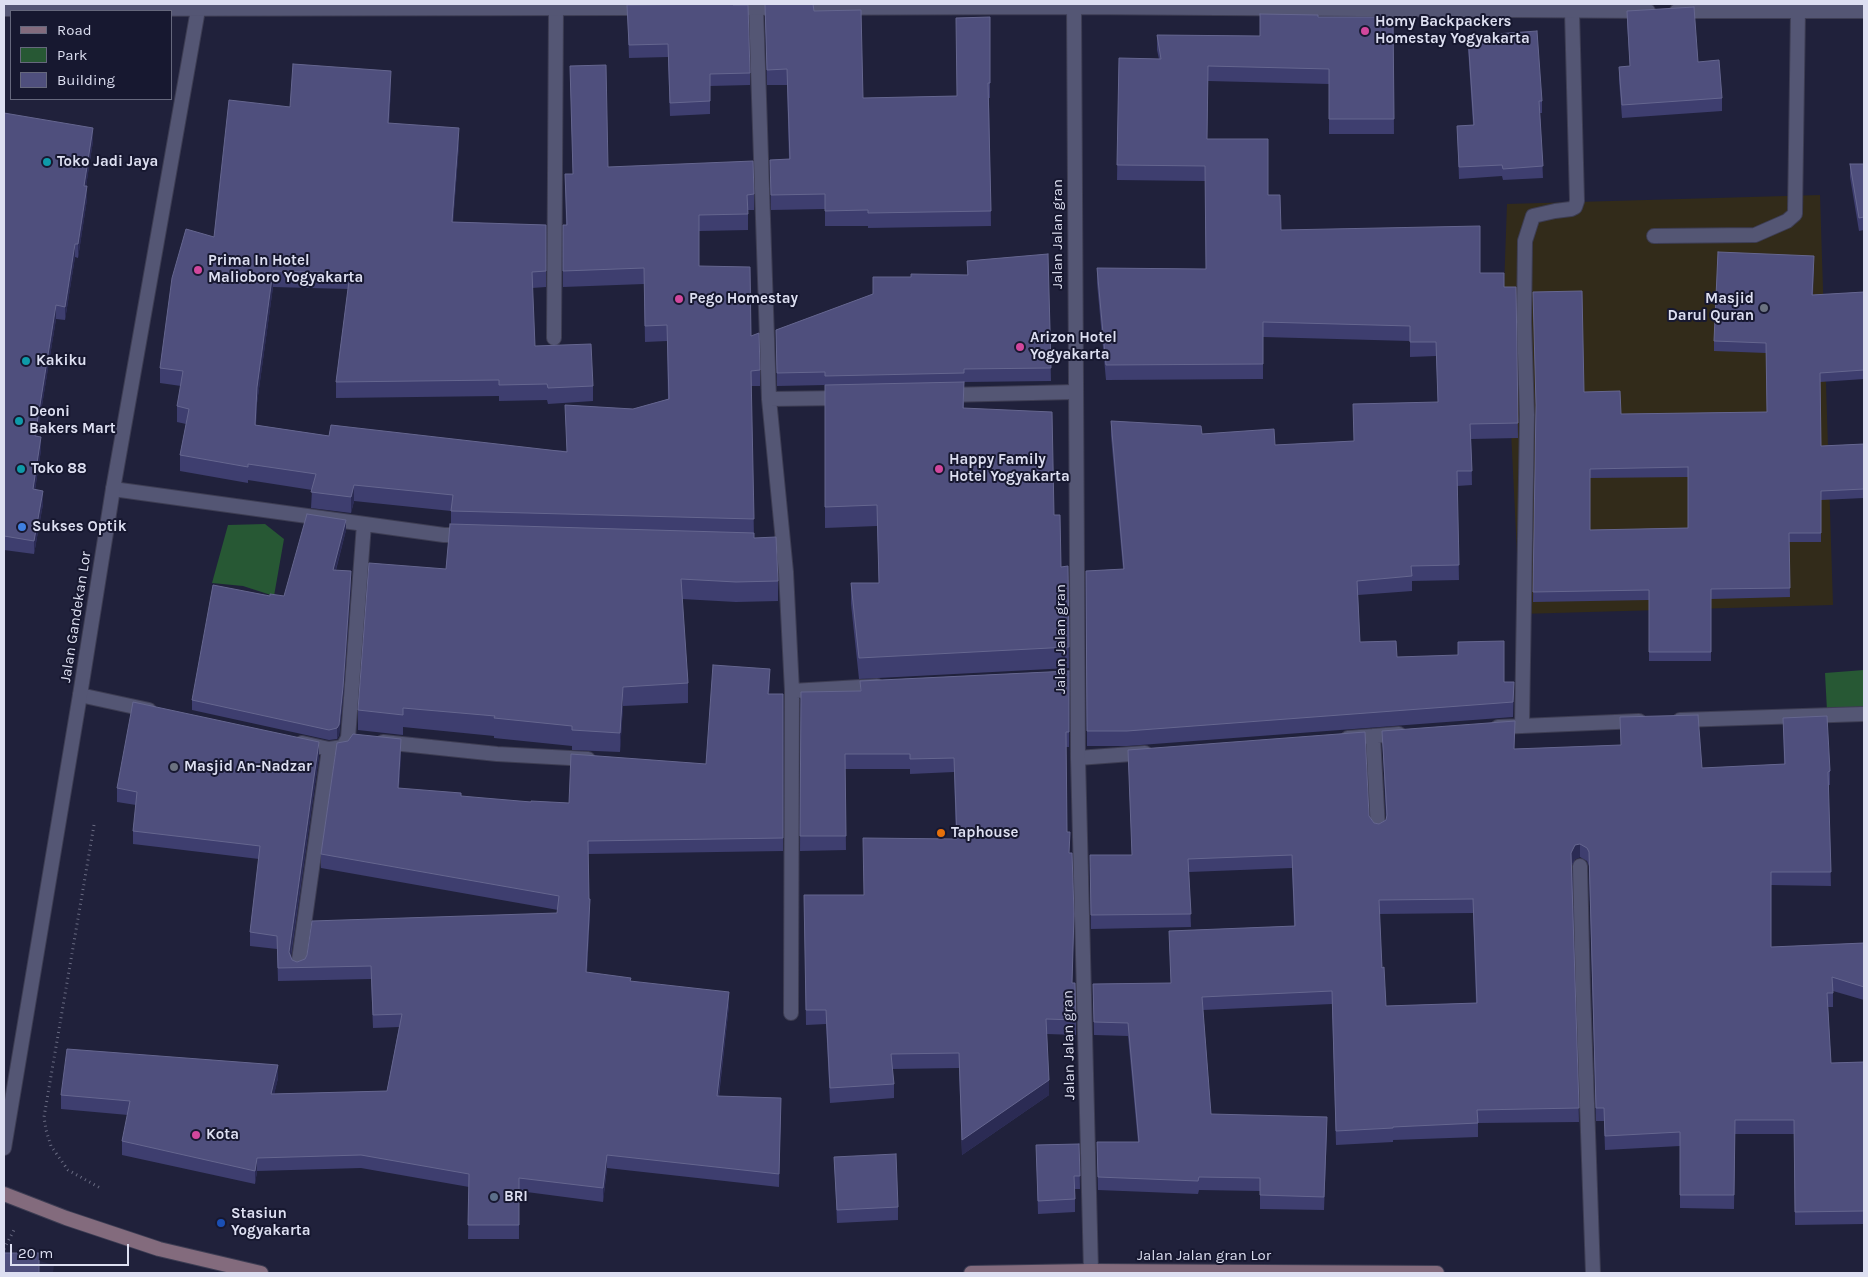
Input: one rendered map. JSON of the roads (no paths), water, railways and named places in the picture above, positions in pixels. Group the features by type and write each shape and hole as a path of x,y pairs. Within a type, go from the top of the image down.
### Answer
{"main road":[{"path":"4,1194 66,1218 159,1248 261,1273"},
{"name":"Jalan Jalan gran Lor","path":"971,1273 1091,1271 1437,1273"}],"street":[{"path":"4,8 198,6 660,8"},
{"name":"Jalan Gandekan Lor","path":"4,1148 113,489 198,6"},
{"path":"718,8 1074,6 1572,11 1864,11"},
{"name":"Jalan Jalan gran","path":"1074,6 1075,392 1073,676 1078,758 1091,1271"},
{"path":"554,338 556,8"},
{"path":"756,8 769,399 784,548 792,691 791,1013"},
{"path":"1654,236 1755,236 1787,221 1795,214 1798,10"},
{"path":"1522,725 1527,415 1524,322 1525,241 1533,216 1555,210 1571,209 1575,207 1577,201 1572,11"},
{"path":"937,395 1075,392"},
{"path":"769,399 858,397"},
{"path":"113,489 364,524 444,534 483,536"},
{"path":"357,740 364,524"},
{"path":"765,544 784,548"},
{"path":"792,691 890,686"},
{"path":"80,695 165,713"},
{"path":"1482,728 1522,725 1864,714"},
{"path":"1334,739 1412,733"},
{"path":"1373,736 1378,829"},
{"path":"290,740 329,749 343,747 357,740 497,754 606,760"},
{"path":"298,967 329,749"},
{"path":"1078,758 1157,752"},
{"path":"1580,866 1582,992 1593,1273"}],"place":[{"name":"Homy Backpackers Homestay Yogyakarta","path":"1365,31"},
{"name":"Toko Jadi Jaya","path":"47,162"},
{"name":"Prima In Hotel Malioboro Yogyakarta","path":"198,270"},
{"name":"Pego Homestay","path":"679,299"},
{"name":"Masjid Darul Quran","path":"1764,308"},
{"name":"Arizon Hotel Yogyakarta","path":"1020,347"},
{"name":"Kakiku","path":"26,361"},
{"name":"Deoni Bakers Mart","path":"19,421"},
{"name":"Toko 88","path":"21,469"},
{"name":"Happy Family Hotel Yogyakarta","path":"939,469"},
{"name":"Sukses Optik","path":"22,527"},
{"name":"Masjid An-Nadzar","path":"174,767"},
{"name":"Taphouse","path":"941,833"},
{"name":"Kota","path":"196,1135"},
{"name":"BRI","path":"494,1197"},
{"name":"Stasiun Yogyakarta","path":"221,1223"}]}
